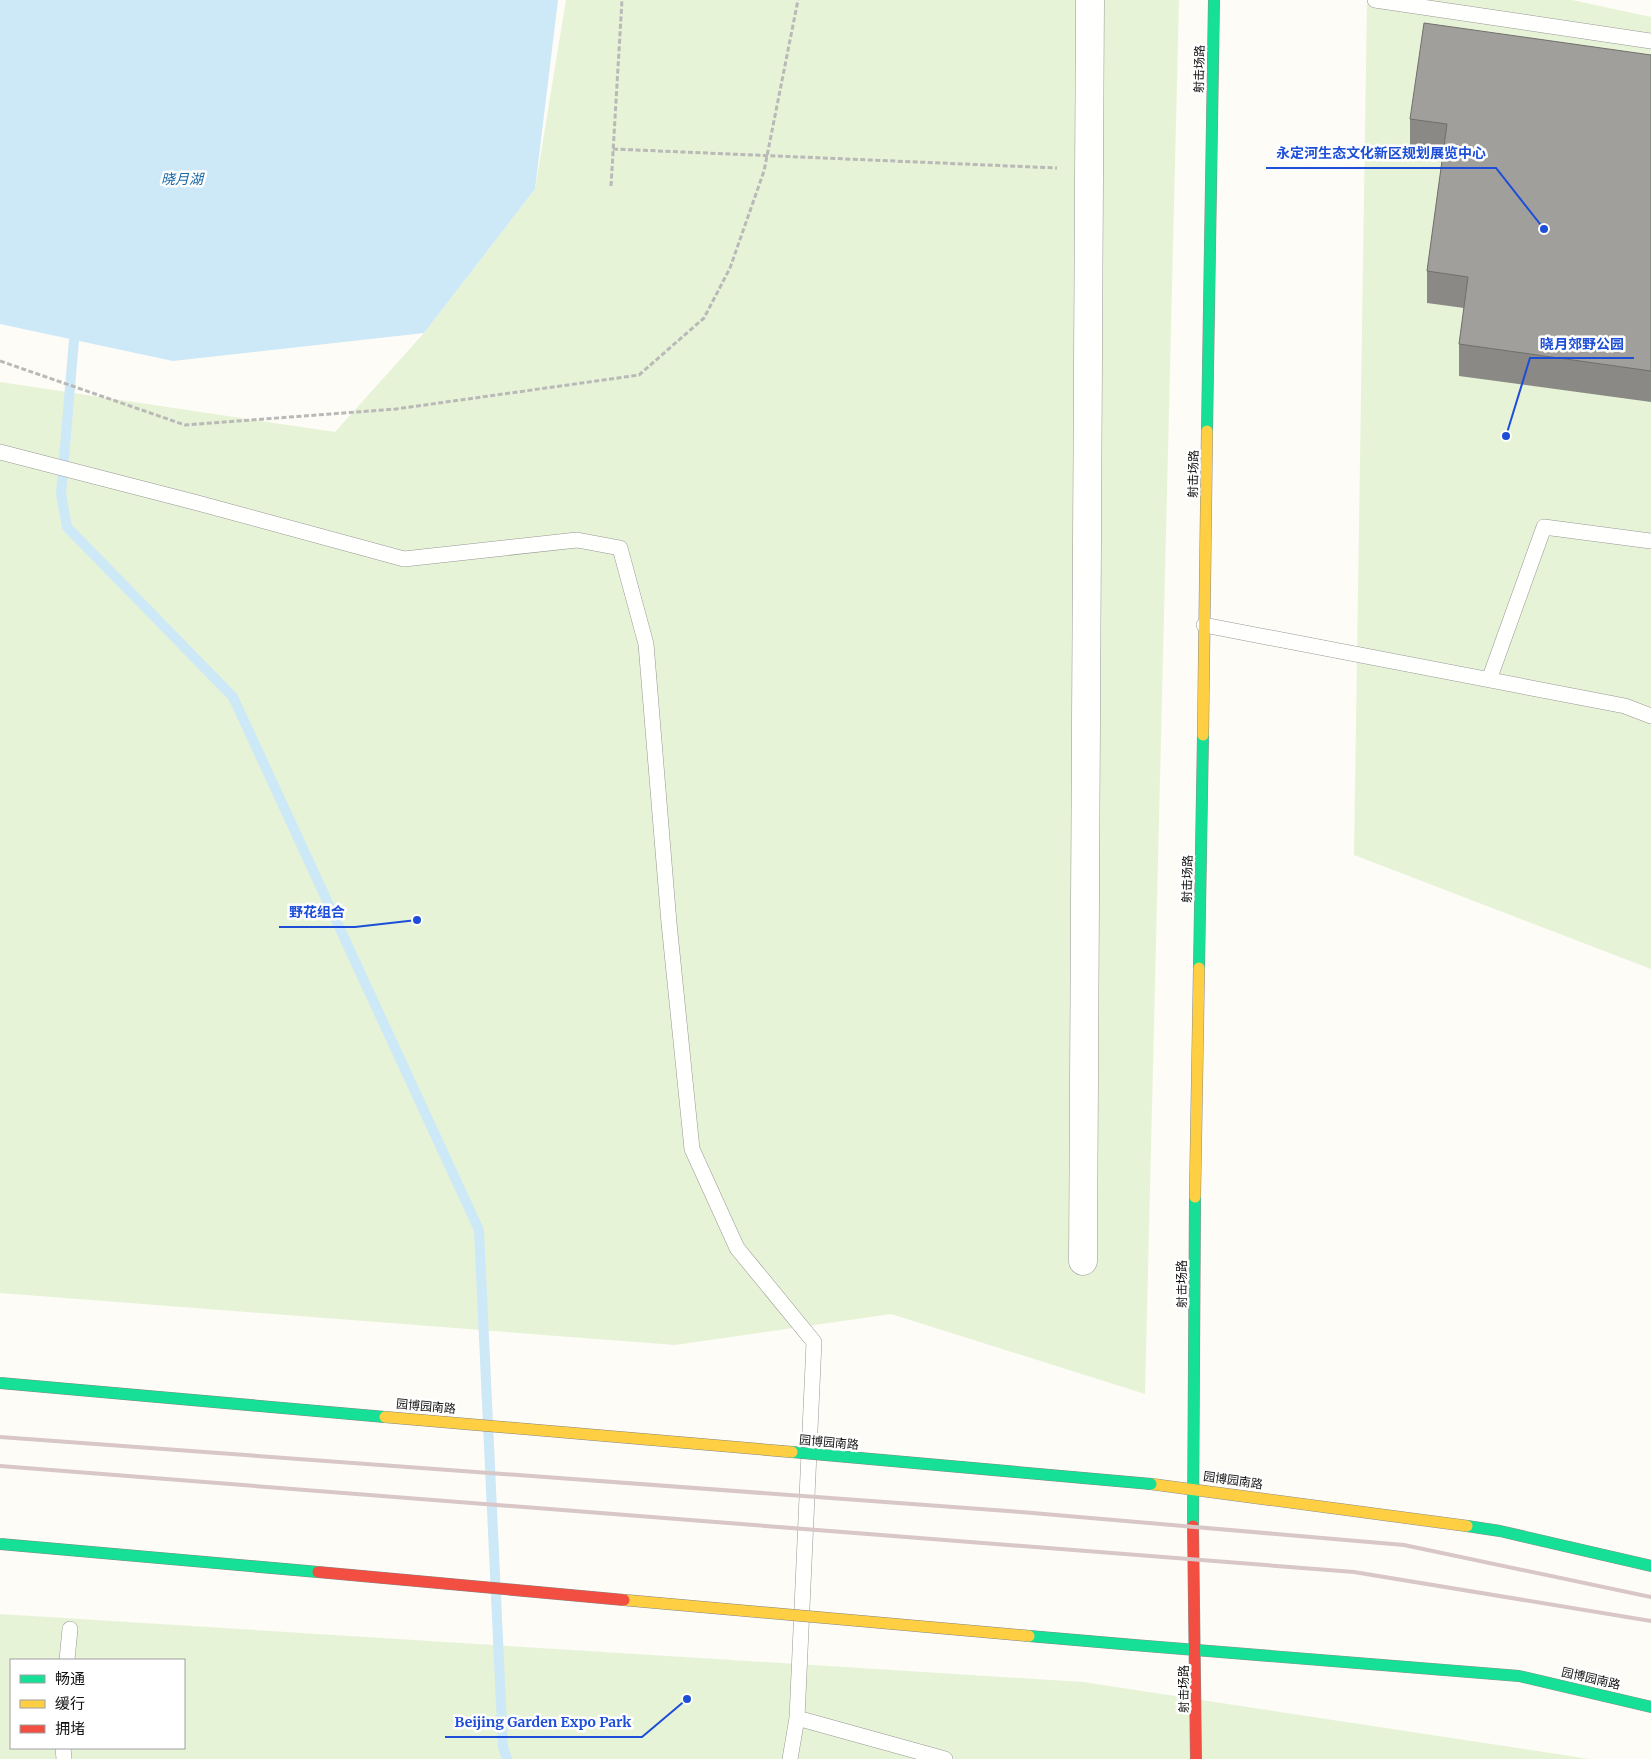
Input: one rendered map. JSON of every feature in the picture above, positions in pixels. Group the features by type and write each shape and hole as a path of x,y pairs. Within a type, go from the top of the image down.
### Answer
{"main road":[{"name":"射击场路","path":"1196,1759 1193,1488 1214,0"},
{"name":"园博园南路","path":"0,1383 1193,1488 1500,1531 1651,1566"},
{"name":"园博园南路","path":"0,1544 1134,1645 1519,1676 1651,1707"}],"street":[{"path":"1083,1261 1090,0"}],"lane":[{"path":"1375,0 1651,41"},
{"path":"0,452 404,559 577,540 620,548 646,644 669,923 692,1149 737,1248 814,1342 797,1718 790,1759"},
{"path":"1489,680 1544,527 1651,541"},
{"path":"1204,626 1625,706 1651,716"},
{"path":"67,1659 70,1629"},
{"path":"797,1718 945,1759"}],"path":[{"path":"611,186 622,0"},
{"path":"0,362 185,425 396,409 639,375 704,318 730,268 764,171 798,0"},
{"path":"613,149 1090,169"}],"green space":[{"path":"566,0 1179,0 1145,1394 891,1314 675,1345 0,1293 0,382 335,432 424,333 535,189"},
{"path":"1367,0 1572,0 1651,17 1651,969 1354,855"},
{"path":"0,1614 1083,1682 1590,1759 0,1759"}],"water":[{"name":"晓月湖","path":"0,0 558,0 535,189 424,333 173,361 0,324"}],"building":[{"path":"1424,23 1651,55 1651,371 1459,344 1468,277 1427,271 1447,124 1410,119"}],"waterway":[{"path":"74,340 61,494 67,527 233,697 479,1230 503,1747 507,1759"}],"railway":[{"path":"0,1437 1021,1512 1404,1545 1651,1597"},
{"path":"0,1466 1354,1572 1651,1621"}],"traffic: fast":[{"path":"1207,431 1214,0"},
{"path":"1199,968 1203,735"},
{"path":"1193,1526 1195,1197"},
{"path":"0,1383 385,1417"},
{"path":"792,1452 1151,1484"},
{"path":"1467,1526 1500,1531 1651,1566"},
{"path":"0,1544 318,1572"},
{"path":"1029,1636 1134,1645"},
{"path":"1134,1645 1519,1676 1651,1707"}],"traffic: slow":[{"path":"1203,735 1207,431"},
{"path":"1195,1197 1199,968"},
{"path":"385,1417 792,1452"},
{"path":"1151,1484 1467,1526"},
{"path":"624,1600 1029,1636"}],"traffic: jam":[{"path":"1193,1526 1196,1759"},
{"path":"318,1572 624,1600"}],"place":[{"name":"永定河生态文化新区规划展览中心","path":"1544,229"},
{"name":"晓月郊野公园","path":"1506,436"},
{"name":"野花组合","path":"417,920"},
{"name":"Beijing Garden Expo Park","path":"687,1699"}]}
